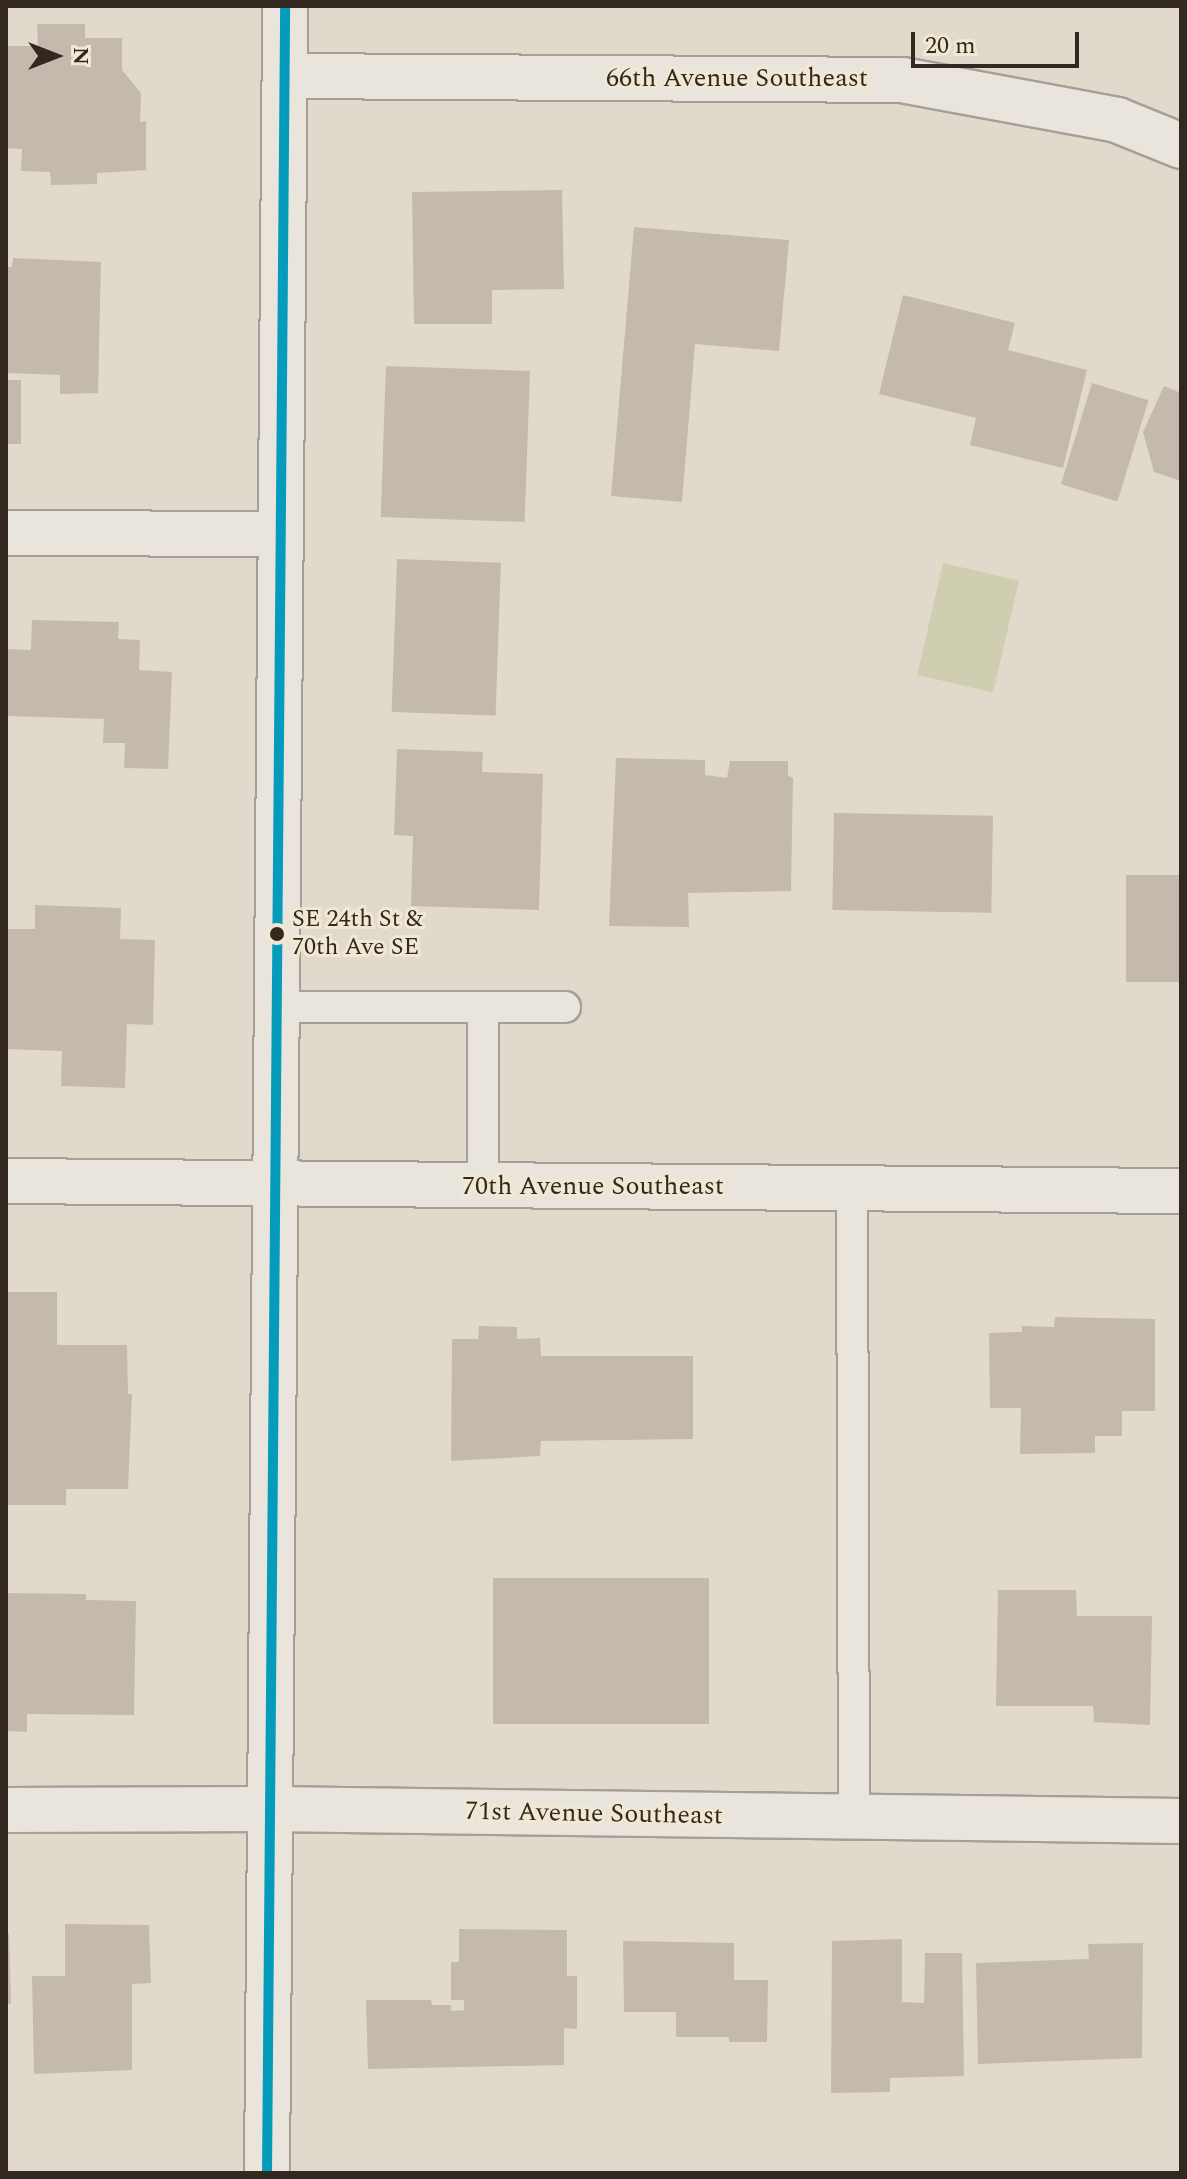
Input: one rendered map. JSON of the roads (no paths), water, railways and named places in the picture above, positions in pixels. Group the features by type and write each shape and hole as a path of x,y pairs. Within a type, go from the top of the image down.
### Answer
{"street":[{"path":"267,2173 285,6"},
{"name":"66th Avenue Southeast","path":"285,76 902,80 1117,120 1181,146"},
{"path":"6,533 280,534"},
{"name":"70th Avenue Southeast","path":"6,1181 1181,1191"},
{"name":"71st Avenue Southeast","path":"6,1810 270,1809 1181,1821"}],"lane":[{"path":"276,1007 565,1007"},
{"path":"483,1007 483,1186"},
{"path":"852,1189 854,1817"}],"place":[{"name":"SE 24th St & 70th Ave SE","path":"277,934"}]}
